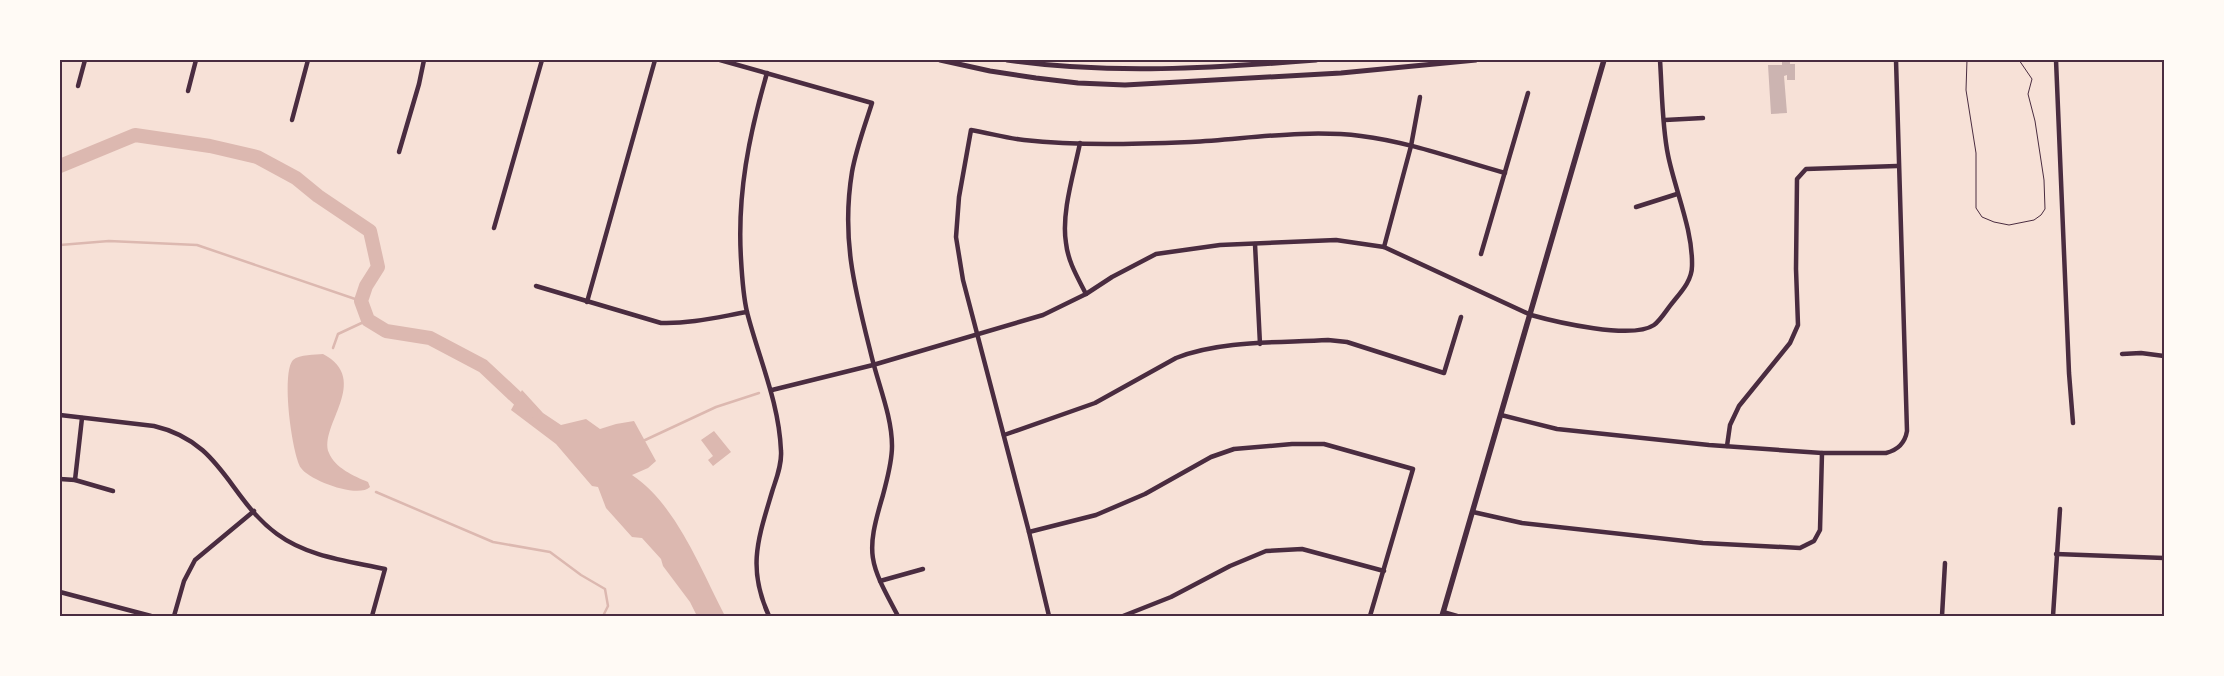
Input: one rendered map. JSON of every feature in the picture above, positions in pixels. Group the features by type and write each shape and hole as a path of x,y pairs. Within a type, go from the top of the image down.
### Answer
{"main road":[{"path":"1443,614 1604,60"}],"street":[{"path":"78,86 85,60"},
{"path":"188,90 196,60"},
{"path":"292,120 308,60"},
{"path":"399,152 424,60"},
{"path":"494,228 542,60"},
{"path":"587,302 656,60"},
{"path":"720,60 872,103 852,170 848,210 848,244 851,272 886,412 892,448 890,466 872,540 873,563 898,616"},
{"path":"940,60 990,71 1036,78 1078,83 1125,85 1341,73 1476,60"},
{"path":"1007,60 1052,66 1132,70 1316,60"},
{"path":"772,390 873,365 1043,315 1086,294 1112,277 1156,254 1185,249 1255,244 1336,240 1384,247 1531,315 1593,328 1642,330 1655,324 1684,288 1692,270 1691,243 1668,153 1660,60"},
{"path":"1501,415 1557,429 1727,446 1822,453 1886,453 1898,448 1906,437 1897,166 1896,60"},
{"path":"2056,60 2068,363 2073,423"},
{"path":"767,73 747,151 741,190 740,241 747,312 772,390 780,430 782,454 756,555 757,580 769,616"},
{"path":"1481,254 1528,93"},
{"path":"1384,247 1411,146 1420,98"},
{"path":"1665,120 1703,118"},
{"path":"1049,616 1004,435 962,280 956,238 959,197 972,130 1023,140 1080,143 1190,142 1329,134 1362,136 1411,146 1505,173"},
{"path":"1080,143 1067,212 1066,242 1071,264 1086,294"},
{"path":"1727,446 1730,425 1739,406 1790,343 1798,325 1796,269 1797,179 1806,169 1897,166"},
{"path":"1636,207 1677,194"},
{"path":"1255,244 1260,344"},
{"path":"536,286 661,323 698,321 747,312"},
{"path":"1004,435 1095,403 1190,353 1213,347 1328,340 1347,342 1444,372 1461,317"},
{"path":"2122,354 2141,353 2164,356"},
{"path":"60,415 154,426 181,434 199,446 214,460 254,511 276,534 296,546 315,553 385,569 372,616"},
{"path":"75,480 82,418"},
{"path":"1029,532 1096,515 1145,494 1211,457 1234,449 1292,444 1324,444 1413,469 1370,616"},
{"path":"1473,512 1522,523 1702,544 1800,548 1814,541 1820,530 1822,453"},
{"path":"60,478 75,480 113,491"},
{"path":"2053,616 2060,509"},
{"path":"174,616 184,581 195,560 254,511"},
{"path":"1123,616 1170,598 1230,566 1266,551 1302,549 1384,571"},
{"path":"2056,554 2164,558"},
{"path":"1942,616 1945,564"},
{"path":"880,581 922,569"},
{"path":"60,592 151,616"},
{"path":"1443,614 1457,616"}],"path":[{"path":"1967,60 1966,90 1976,153 1976,208 1982,216 1994,222 2009,225 2034,220 2041,215 2044,209 2044,180 2035,121 2028,94 2032,79 2019,60"}],"shaded area":[{"path":"323,354 337,365 343,377 344,390 330,430 329,453 340,467 368,482 370,487 364,490 345,489 313,478 301,468 294,447 288,396 290,368 293,360 296,358"},
{"path":"522,390 543,413 561,425 586,419 600,429 634,421 656,461 648,468 632,475 648,487 674,520 697,559 725,616 697,616 690,602 663,566 661,559 642,538 632,537 606,508 598,487 592,486 556,444 511,410"},
{"path":"714,431 731,452 713,466 708,460 713,456 701,440"}],"building":[{"path":"1782,60 1790,60 1790,64 1795,64 1795,80 1787,80 1787,75 1784,76 1787,113 1771,114 1768,65 1782,65"}],"waterway":[{"path":"60,166 135,135 210,146 257,157 296,178 318,196 370,231 378,267 366,286 361,301 368,320 386,331 430,338 483,366 531,411"},
{"path":"60,245 109,241 197,245 361,301"},
{"path":"333,348 338,334 368,320"},
{"path":"643,441 716,407 759,393"},
{"path":"376,492 493,542 550,552 581,575 605,589 608,606 603,616"}]}
